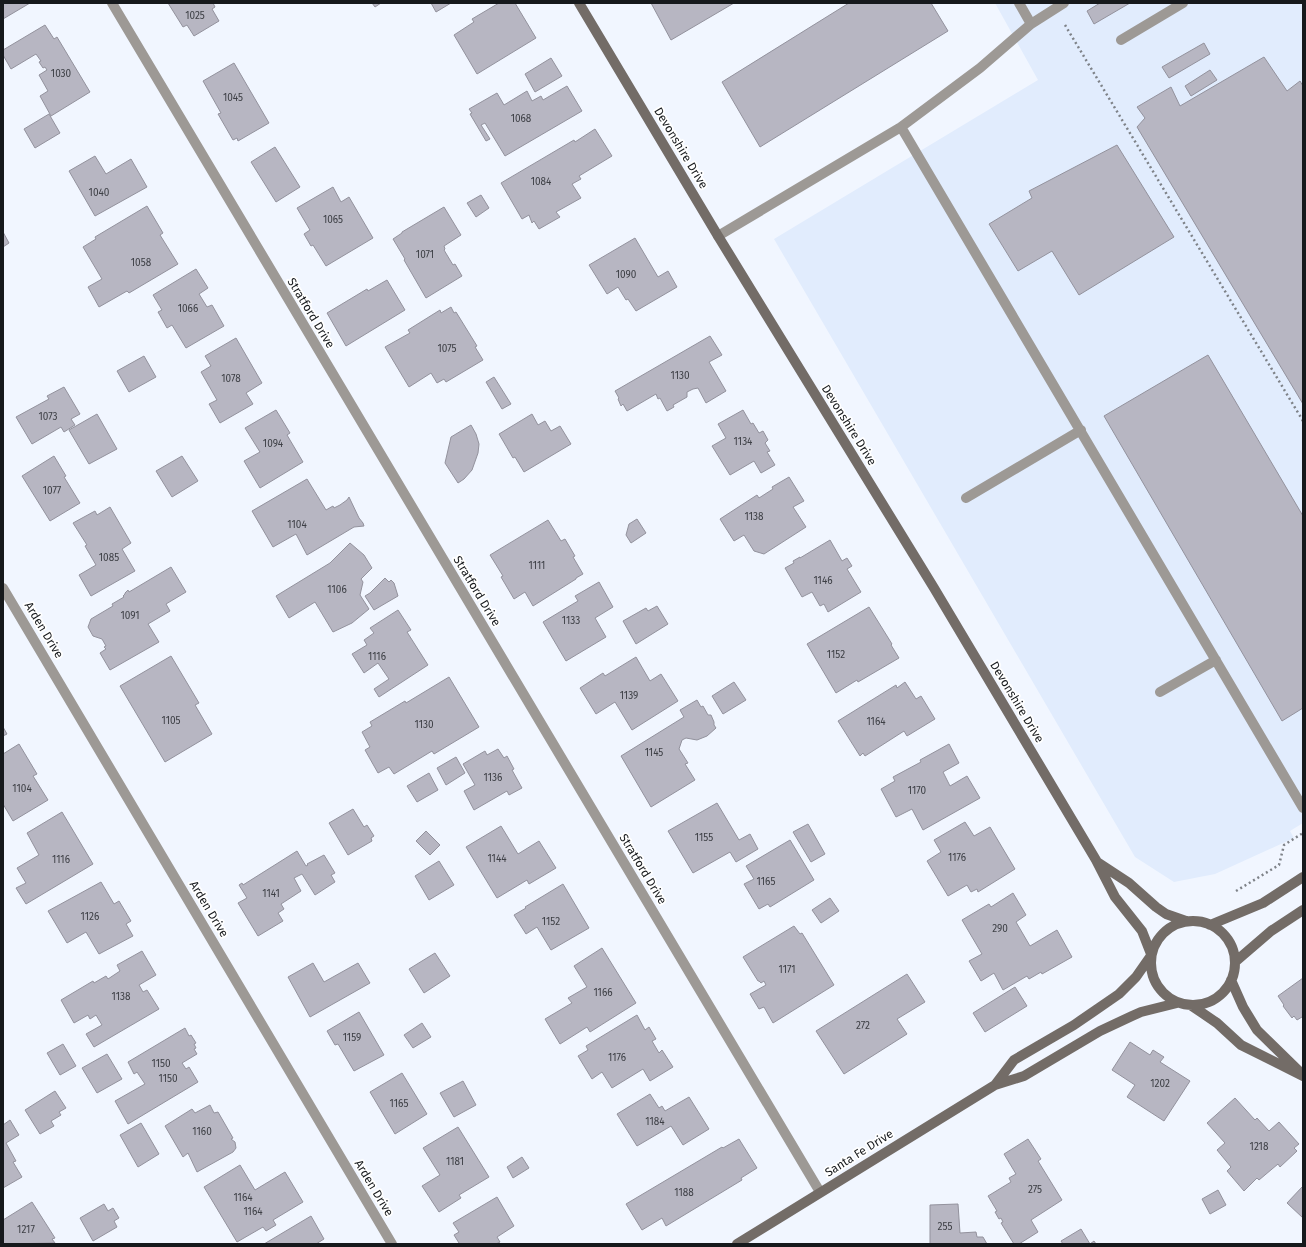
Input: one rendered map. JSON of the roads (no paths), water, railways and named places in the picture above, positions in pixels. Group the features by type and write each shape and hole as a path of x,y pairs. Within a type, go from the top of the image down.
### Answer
{"street":[{"name":"Stratford Drive","path":"112,3 820,1192"},
{"name":"Devonshire Drive","path":"579,3 718,236 934,588 1096,860 1115,897 1142,931 1151,956"},
{"path":"1019,3 1031,24"},
{"path":"718,236 901,126 980,68 1031,24 1064,3"},
{"path":"1121,40 1183,3"},
{"path":"901,126 1303,808"},
{"path":"966,498 1081,430"},
{"name":"Arden Drive","path":"3,588 392,1244"},
{"path":"1160,692 1216,660"},
{"name":"Devonshire Drive","path":"1096,860 1129,883 1166,914 1186,921"},
{"path":"1210,925 1263,903 1303,876"},
{"path":"1235,962 1271,931 1303,910"},
{"path":"1186,921 1202,922 1210,925 1220,931 1228,940 1233,950 1235,962 1231,980 1220,996 1211,1002 1192,1006 1177,1003 1163,993 1153,980 1150,968 1151,956 1158,938 1170,927 1186,921"},
{"name":"Santa Fe Drive","path":"995,1085 1014,1060 1074,1024 1119,994 1136,977 1151,956"},
{"path":"1231,980 1243,1007 1257,1030 1303,1076"},
{"name":"Santa Fe Drive","path":"737,1244 995,1085 1024,1076 1100,1031 1132,1016 1141,1012 1177,1003"},
{"path":"1192,1006 1217,1023 1241,1045 1303,1076"}]}
